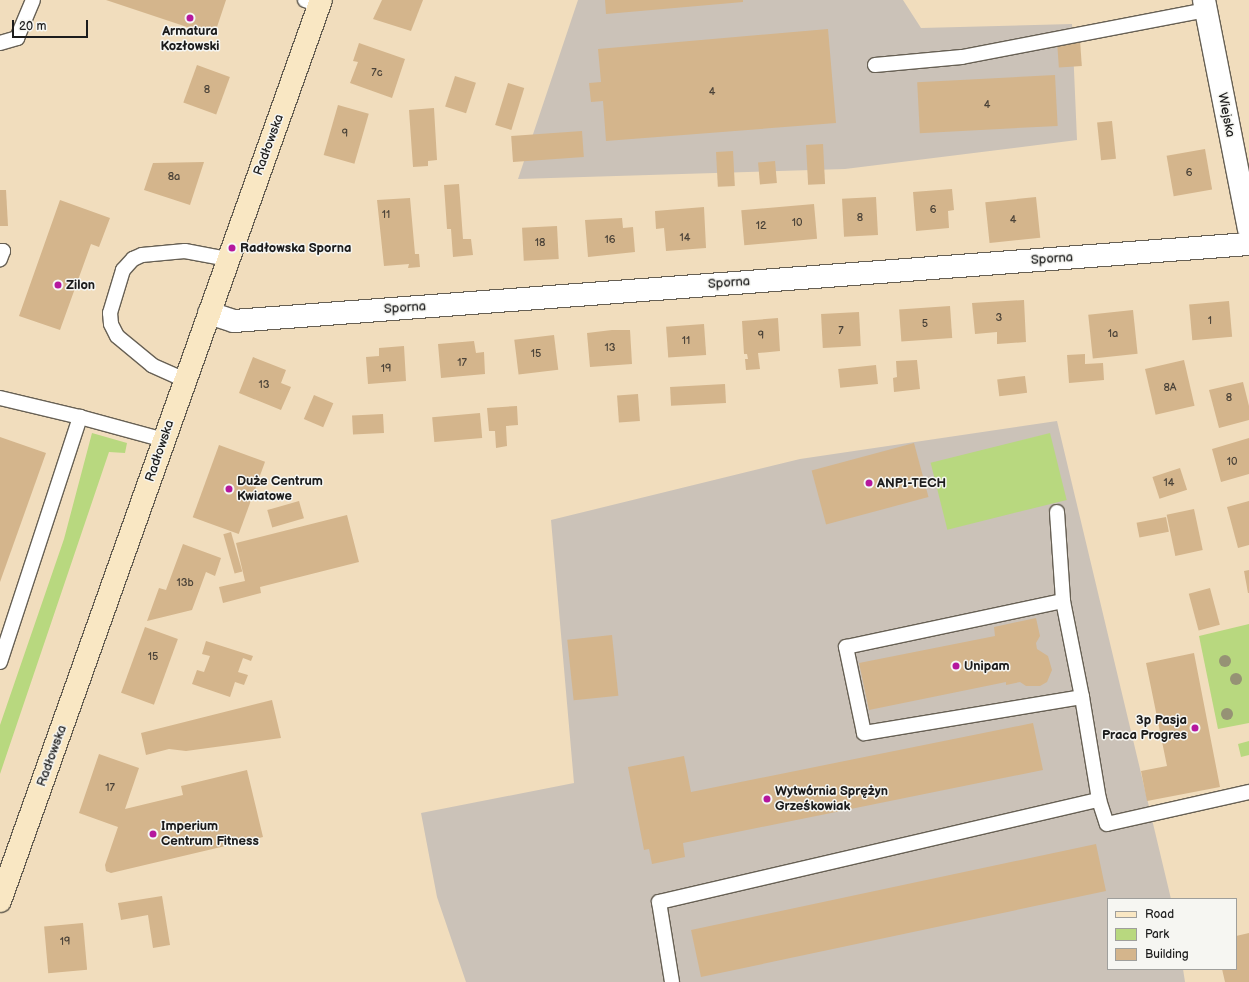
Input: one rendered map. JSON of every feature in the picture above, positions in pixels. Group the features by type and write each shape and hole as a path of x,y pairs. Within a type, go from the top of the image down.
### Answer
{"street":[{"name":"Radłowska","path":"0,901 228,259 315,2"},
{"name":"Wiejska","path":"1205,5 1249,230"},
{"name":"Sporna","path":"209,313 234,321 1249,244"}],"lane":[{"path":"0,43 17,38 32,0"},
{"path":"875,65 962,57 1205,5"},
{"path":"0,251 3,251 0,259"},
{"path":"185,380 152,365 117,336 111,324 110,313 123,270 133,259 142,255 184,251 228,259"},
{"path":"0,398 80,417 164,440"},
{"path":"0,662 80,417"},
{"path":"1057,512 1063,601 1100,800 1107,824 1249,792"},
{"path":"1063,601 846,647 864,733 1082,697"},
{"path":"672,982 658,902 1100,800"}],"shaded area":[{"path":"578,0 903,0 921,28 1072,24 1077,140 845,169 518,179"},
{"path":"1057,421 1171,898 1107,898 1107,970 1183,970 1185,982 466,982 437,897 421,813 574,783 551,520 800,459"}],"green space":[{"path":"92,433 127,443 125,453 109,452 0,774 0,725 64,539"},
{"path":"1050,433 1067,500 947,530 931,463"},
{"path":"1249,624 1249,723 1218,729 1199,636"},
{"path":"1249,741 1249,755 1241,757 1238,744"}],"building":[{"name":"Armatura Kozłowski","path":"106,0 226,0 214,36"},
{"path":"382,0 423,0 411,31 373,19"},
{"path":"605,0 743,0 743,2 606,14"},
{"path":"828,29 836,123 606,141 603,101 591,102 589,83 601,82 598,49"},
{"path":"1080,40 1082,66 1059,68 1057,42"},
{"path":"359,43 405,59 392,98 350,83 358,62 353,61"},
{"path":"197,65 230,77 216,115 183,103"},
{"path":"1055,75 1058,126 920,133 917,82"},
{"path":"455,76 476,83 466,113 445,106"},
{"path":"508,83 524,88 511,130 495,125"},
{"path":"338,105 369,114 354,164 324,155"},
{"path":"434,108 437,160 428,161 428,166 413,167 409,110"},
{"path":"1112,121 1116,159 1101,160 1097,123"},
{"path":"582,131 584,157 513,162 511,136"},
{"path":"823,144 825,184 808,185 806,145"},
{"path":"1205,149 1212,189 1174,196 1167,156"},
{"path":"733,151 735,186 718,187 716,152"},
{"path":"775,161 777,183 760,184 758,162"},
{"path":"204,162 190,205 144,190 153,163"},
{"path":"459,184 463,239 471,239 473,255 453,257 451,229 447,229 444,185"},
{"path":"952,189 954,210 948,211 949,228 916,231 913,192"},
{"path":"0,190 6,190 8,226 0,226"},
{"path":"876,197 878,235 844,237 842,199"},
{"path":"1036,197 1040,238 990,243 985,202"},
{"path":"410,198 415,254 419,254 420,267 408,268 409,264 384,266 377,200"},
{"path":"60,200 110,218 99,247 91,244 60,330 19,316"},
{"path":"814,204 817,239 744,245 741,210"},
{"path":"704,207 706,248 666,251 664,228 656,229 655,211"},
{"path":"622,218 623,228 633,227 635,252 588,257 585,220"},
{"path":"557,226 559,259 524,261 522,228"},
{"path":"1024,300 1026,342 997,344 997,332 975,334 972,303"},
{"path":"1229,301 1232,337 1192,340 1189,304"},
{"path":"950,306 952,338 901,341 899,310"},
{"path":"1133,310 1138,354 1093,358 1088,315"},
{"path":"859,312 861,346 823,348 821,314"},
{"path":"778,318 780,351 758,353 760,369 746,370 745,359 748,359 747,354 744,354 742,321"},
{"path":"704,324 706,355 668,358 666,327"},
{"path":"612,330 630,330 632,364 590,367 587,333"},
{"path":"554,335 558,370 519,375 514,340"},
{"path":"474,341 476,353 484,352 485,374 441,378 438,344"},
{"path":"404,346 406,381 368,384 366,357 379,356 379,348"},
{"path":"1085,354 1085,364 1103,363 1104,380 1069,383 1067,355"},
{"path":"253,357 286,370 281,383 291,387 281,410 239,393"},
{"path":"917,360 920,389 894,392 893,378 897,377 896,361"},
{"path":"1184,360 1195,406 1156,415 1145,369"},
{"path":"876,365 878,384 840,388 838,369"},
{"path":"1025,376 1027,393 999,396 997,379"},
{"path":"1243,382 1249,406 1249,420 1219,428 1209,390"},
{"path":"725,384 726,403 671,406 670,387"},
{"path":"638,394 640,421 619,422 617,395"},
{"path":"314,395 333,403 323,427 304,419"},
{"path":"517,406 518,425 506,426 507,446 496,448 495,431 489,431 487,408"},
{"path":"480,413 482,438 434,442 432,417"},
{"path":"383,414 384,433 353,435 352,416"},
{"path":"0,437 46,453 0,582"},
{"path":"1249,438 1249,474 1221,482 1212,449"},
{"name":"ANPI-TECH","path":"914,443 928,497 826,525 812,470"},
{"name":"Duże Centrum Kwiatowe","path":"219,445 265,462 239,534 193,517"},
{"path":"1180,468 1187,490 1160,499 1152,477"},
{"path":"299,501 304,518 272,527 267,510"},
{"path":"1249,501 1249,545 1238,548 1227,507"},
{"path":"1194,509 1203,550 1175,556 1167,515"},
{"path":"347,515 359,562 260,587 261,593 223,603 219,587 245,581 236,543"},
{"path":"1166,517 1169,532 1139,537 1137,523"},
{"path":"231,532 242,571 235,574 223,534"},
{"path":"183,544 221,558 215,576 206,572 192,610 147,621 159,588 166,590"},
{"path":"1249,570 1249,593 1248,593 1244,571"},
{"path":"1210,588 1220,625 1199,630 1189,594"},
{"name":"Unipam","path":"1036,618 1040,636 1036,643 1037,649 1048,656 1052,670 1047,682 1040,686 1026,686 1020,682 1006,685 1006,682 869,710 859,663 995,636 994,627"},
{"path":"145,627 178,639 154,705 121,693"},
{"path":"612,635 618,696 574,700 567,640"},
{"path":"206,641 253,656 251,661 243,658 238,672 248,675 244,685 235,682 230,697 192,684 197,670 204,672 210,656 202,654"},
{"path":"1194,653 1220,787 1147,801 1141,771 1167,766 1146,663"},
{"path":"272,700 281,738 186,751 169,749 146,755 141,733"},
{"name":"Wytwórnia Sprężyn Grześkowiak","path":"1033,723 1043,770 683,843 685,857 652,864 649,849 644,850 628,767 684,756 691,792"},
{"path":"99,754 139,768 125,809 183,795 181,786 247,770 263,837 111,873 106,871 105,865 118,827 79,813"},
{"path":"1096,844 1106,891 701,977 691,930"},
{"path":"162,896 170,945 153,948 148,915 121,920 118,903"},
{"path":"83,923 87,970 48,973 44,926"},
{"path":"1249,933 1249,982 1225,982 1222,970 1237,970 1237,936"}],"place":[{"name":"Armatura Kozłowski","path":"190,18"},
{"name":"Radłowska Sporna","path":"232,248"},
{"name":"Zilon","path":"58,285"},
{"name":"ANPI-TECH","path":"869,483"},
{"name":"Duże Centrum Kwiatowe","path":"229,489"},
{"name":"Unipam","path":"956,666"},
{"name":"3p Pasja Praca Progres","path":"1195,728"},
{"name":"Wytwórnia Sprężyn Grześkowiak","path":"767,799"},
{"name":"Imperium Centrum Fitness","path":"153,834"}]}
